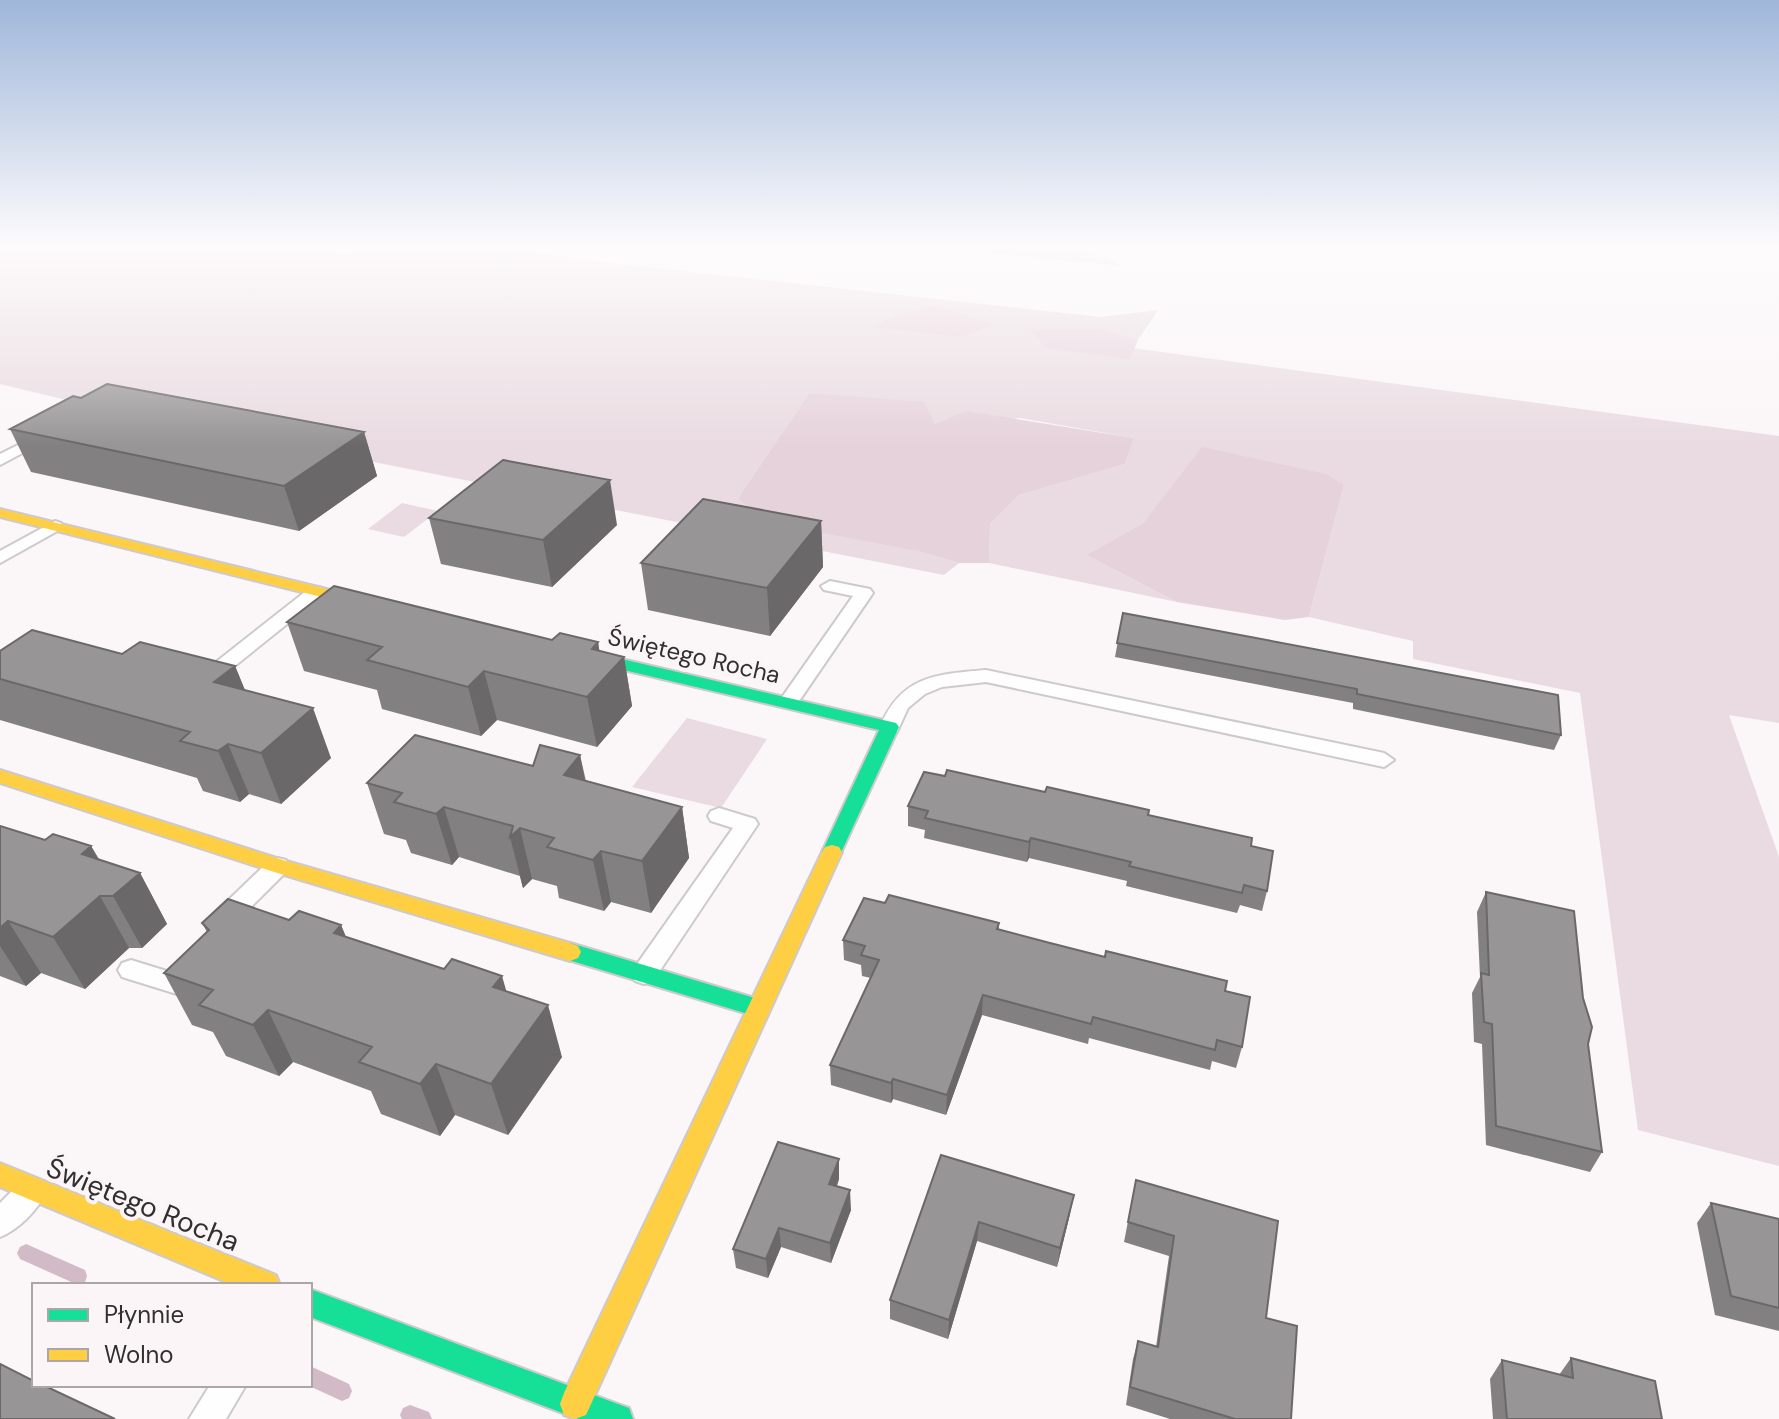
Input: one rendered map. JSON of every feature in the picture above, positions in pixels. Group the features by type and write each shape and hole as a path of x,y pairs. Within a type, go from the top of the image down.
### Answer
{"street":[{"path":"0,513 394,610"},
{"name":"Świętego Rocha","path":"543,645 890,727"},
{"path":"575,1404 890,727"},
{"path":"0,776 278,866 758,1008"},
{"name":"Świętego Rocha","path":"0,1175 261,1283"},
{"path":"312,1304 618,1419"}],"lane":[{"path":"0,460 53,432"},
{"path":"0,558 55,526"},
{"path":"788,703 864,593 830,586"},
{"path":"209,677 316,592"},
{"path":"890,727 902,701 923,688 949,679 986,676 1384,760"},
{"path":"644,974 747,824 719,816"},
{"path":"207,935 278,866"},
{"path":"161,979 184,957"},
{"path":"131,970 196,990"},
{"path":"0,1223 33,1189"},
{"path":"206,1419 229,1387"}],"shaded area":[{"path":"0,313 1067,313 1101,317 1156,313 1138,340 1099,329 1130,359 1132,348 1779,436 1779,723 1729,715 1779,857 1779,1166 1638,1130 1580,693 1413,659 1413,641 1309,617 1344,485 1202,448 1143,523 1086,555 1177,602 989,563 990,524 1019,495 1125,464 1134,438 1020,418 935,424 809,393 738,498 959,563 944,575 91,406 0,384"},
{"path":"958,313 994,324 962,337 870,327 897,316"},
{"path":"1029,329 1100,329 1138,340 1130,359 1046,348"},
{"path":"809,393 924,402 935,424 967,411 1134,438 1125,464 1019,495 990,524 989,563 959,563 918,551 766,522 738,498"},
{"path":"1202,447 1326,474 1344,485 1309,617 1285,620 1177,602 1086,555 1143,523"},
{"path":"402,503 438,511 404,537 368,529"},
{"path":"687,718 767,739 721,808 632,787"}],"building":[{"path":"107,384 364,432 284,486 10,429 73,396 81,398"},
{"path":"503,460 610,480 543,540 429,518"},
{"path":"703,499 821,521 767,588 641,563"},
{"path":"334,586 552,640 560,633 598,642 592,649 624,657 587,697 484,671 468,687 367,660 382,647 287,622"},
{"path":"1123,613 1558,695 1561,735 1357,694 1357,689 1117,643"},
{"path":"32,630 122,654 140,642 235,666 214,682 313,708 261,753 228,744 218,751 180,741 190,732 0,679 0,651"},
{"path":"415,735 533,766 540,745 580,755 564,775 682,807 642,861 601,851 593,860 547,847 554,838 520,828 510,837 513,826 444,807 436,814 394,802 402,793 367,783"},
{"path":"947,770 1045,792 1047,787 1149,810 1148,815 1252,838 1251,846 1273,851 1267,891 1244,885 1242,893 1031,838 1029,842 925,818 928,811 908,806 924,772 945,776"},
{"path":"0,826 45,840 53,834 91,846 82,854 140,873 113,896 100,896 53,937 8,921 0,928"},
{"path":"1486,892 1574,911 1583,998 1592,1027 1588,1044 1602,1152 1496,1126 1492,1024 1484,1022 1481,973 1489,975"},
{"path":"889,895 999,923 997,929 1105,957 1106,951 1227,981 1225,991 1250,997 1242,1047 1217,1040 1215,1050 1093,1017 1091,1024 983,995 947,1095 830,1065 879,960 861,955 865,946 843,940 864,898 885,903"},
{"path":"228,899 289,920 299,911 341,925 334,933 444,969 452,959 502,976 493,987 548,1005 491,1084 436,1064 420,1084 359,1062 372,1047 268,1010 253,1025 199,1005 213,990 164,973 209,930 202,923"},
{"path":"778,1142 839,1159 829,1184 850,1190 830,1243 779,1228 766,1259 733,1249"},
{"path":"941,1155 1074,1195 1060,1248 979,1222 949,1320 890,1300"},
{"path":"1136,1180 1278,1221 1266,1318 1297,1326 1291,1419 1235,1419 1130,1387 1138,1341 1158,1347 1174,1236 1128,1222"},
{"path":"1711,1203 1779,1219 1779,1308 1731,1296"},
{"path":"1571,1358 1655,1381 1662,1419 1507,1419 1502,1360 1573,1378"},
{"path":"0,1364 32,1380 32,1387 47,1387 115,1419 0,1419"}],"waterway":[{"path":"26,1253 78,1276"},
{"path":"312,1377 342,1391"},
{"path":"410,1415 422,1419"}],"traffic: fast":[{"path":"566,651 890,727 832,852"},
{"path":"570,952 758,1008"},
{"path":"312,1304 618,1419"}],"traffic: slow":[{"path":"0,513 382,607"},
{"path":"0,776 278,866 570,952"},
{"path":"575,1404 832,852"},
{"path":"0,1175 261,1283"}]}
